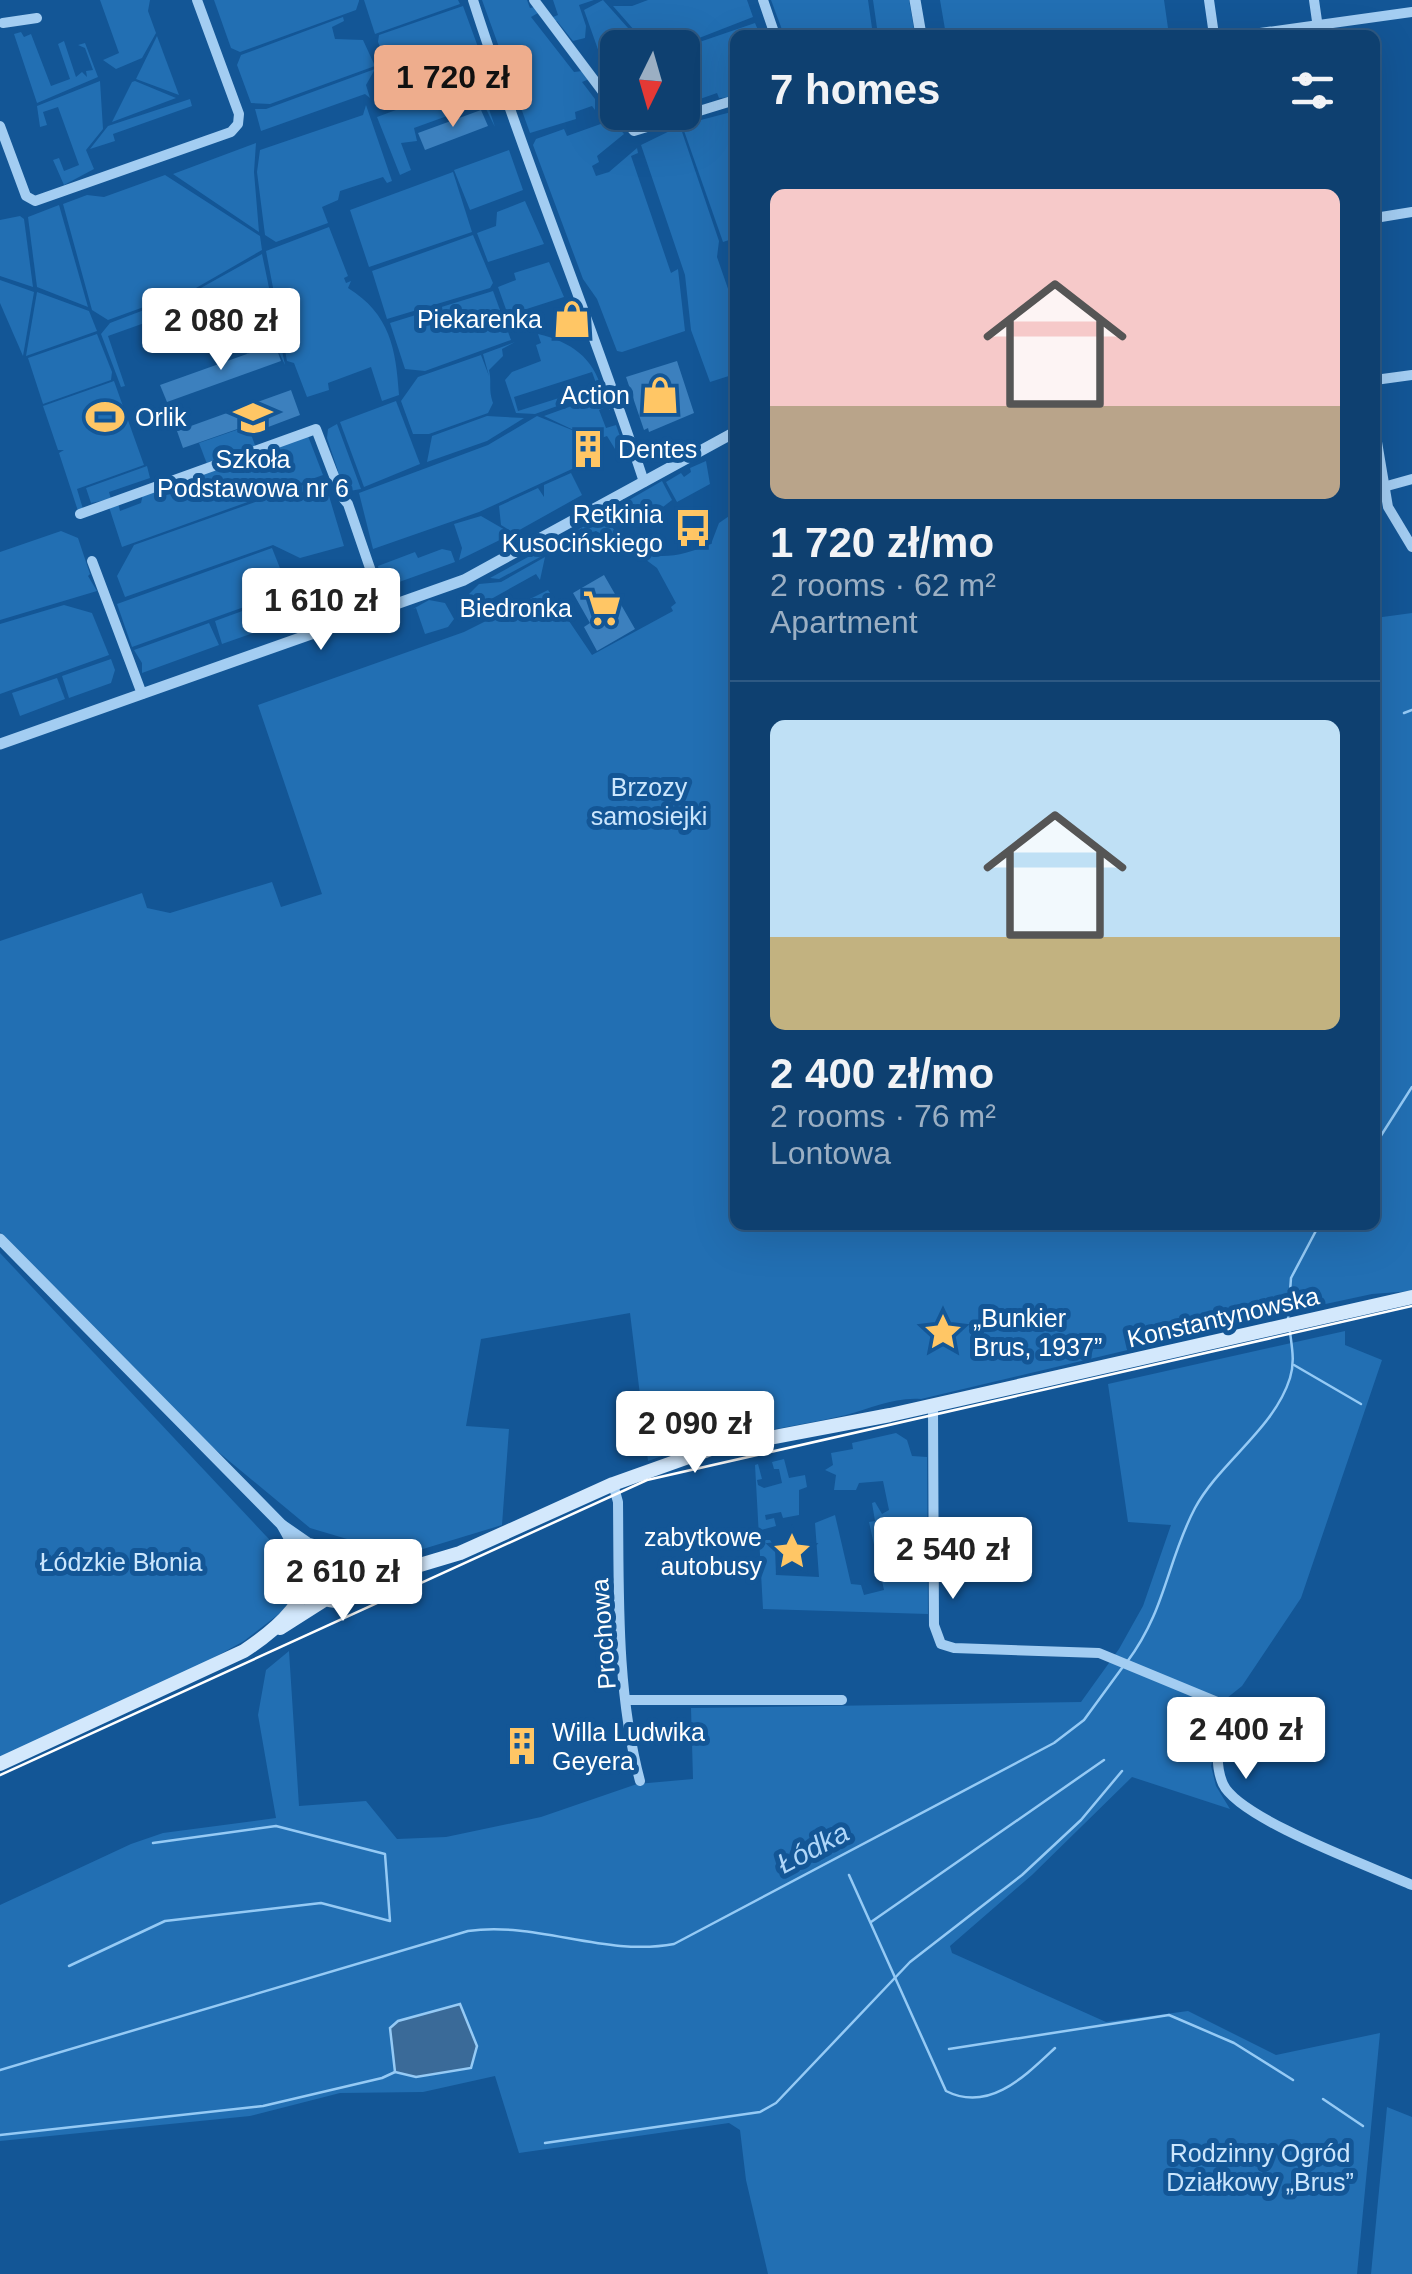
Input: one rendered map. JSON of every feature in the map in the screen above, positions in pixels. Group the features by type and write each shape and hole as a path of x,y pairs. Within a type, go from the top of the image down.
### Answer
{"main road":[{"name":"Konstantynowska","path":"354,1595 375,1580 460,1553 613,1484 711,1449 933,1406 1412,1297"},
{"path":"0,1764 230,1658 274,1629 302,1597 309,1576 316,1558 334,1550 350,1554 359,1563 362,1579 354,1595 338,1602 324,1600 314,1591 309,1576"},
{"name":"Konstantynowska","path":"359,1563 404,1562 413,1566"},
{"path":"274,1629 286,1626 324,1600"}],"street":[{"path":"0,126 26,196 35,201 231,132 238,124 239,114 198,0"},
{"path":"473,0 525,158 593,330 644,482"},
{"path":"534,0 600,88"},
{"path":"763,0 774,30"},
{"path":"915,0 919,30"},
{"path":"1209,0 1213,30"},
{"path":"1314,0 1318,30 1412,12"},
{"path":"1,20 37,18"},
{"path":"700,111 730,102"},
{"path":"1380,217 1412,212"},
{"path":"1380,379 1412,375"},
{"path":"80,514 316,430 348,504 384,609"},
{"path":"0,744 384,609 494,566 730,435"},
{"path":"1380,455 1390,512 1412,547"},
{"path":"1386,486 1412,478"},
{"path":"92,561 142,694"},
{"path":"0,1240 282,1524 308,1543 334,1550"},
{"path":"933,1406 937,1640 954,1648 1080,1650 1115,1658 1225,1707 1218,1762 1222,1781 1242,1806 1412,1885"},
{"name":"Prochowa","path":"613,1484 618,1502 618,1606 640,1781"},
{"path":"282,1524 309,1576"},
{"path":"627,1700 842,1700"}],"green space":[{"path":"100,0 150,0 148,11 156,33 142,58 116,69 103,60 119,53"},
{"path":"214,0 359,1 356,10 240,52 231,48"},
{"path":"364,0 458,0 460,4 375,34"},
{"path":"482,0 527,0 530,8 535,7 538,13 531,17 574,72 582,71 589,79 582,82 595,99 595,110 592,106 575,112 576,119 530,133"},
{"path":"553,0 594,0 579,5 586,26 585,38 573,41 557,21 550,22 548,19 558,15"},
{"path":"603,0 630,30 600,30 600,55 584,10"},
{"path":"648,0 747,0 753,17 700,38 700,30 634,30 613,6 632,6"},
{"path":"771,0 868,0 872,30 782,30"},
{"path":"873,0 909,0 914,30 877,30"},
{"path":"940,0 1164,0 1168,30 945,30"},
{"path":"463,6 478,47 486,48 483,56 395,86 378,42 379,35"},
{"path":"343,17 344,21 332,27 335,39 363,40 375,66 270,104 251,103 237,65 241,55"},
{"path":"755,23 758,30 735,30"},
{"path":"21,32 24,37 31,34 51,86 70,79 58,44 64,41 76,77 82,72 87,77 86,71 93,70 85,48 78,45 85,43 98,77 37,103 14,34"},
{"path":"730,32 730,97 719,98 717,93 700,99 700,42"},
{"path":"157,36 179,95 136,79"},
{"path":"375,69 366,85 370,98 365,94 261,131 255,109 266,109"},
{"path":"100,81 103,129 86,150 94,169 64,185 53,160 59,158 64,171 79,165 58,107 43,112 47,125 40,127 37,106"},
{"path":"135,81 176,98 112,122"},
{"path":"466,84 470,92 482,88 495,127 483,103 414,128 417,141 401,143 411,170 400,175 377,117"},
{"path":"190,99 192,106 113,134 115,141 90,149 108,126"},
{"path":"366,105 392,181 387,183 383,177 340,191 338,200 322,207 328,223 276,242 265,235 257,172 260,150 363,115"},
{"path":"730,112 730,240 723,242 684,130 700,130 700,120"},
{"path":"600,124 600,130 620,130 624,134 597,156 599,162 592,166 596,176 609,172 637,148 638,153 631,156 671,273 678,269 685,331 617,351 597,299 583,279 533,145 536,139 564,129 567,136"},
{"path":"672,130 681,130 719,241 717,257 730,295 730,376 710,382 691,330 685,275 641,145"},
{"path":"256,143 254,172 259,232 173,174"},
{"path":"509,150 523,190 470,210 454,170"},
{"path":"453,172 472,232 369,267 350,210"},
{"path":"165,175 260,236 262,250 196,288 108,320 92,310 63,204 87,195 104,197"},
{"path":"525,201 544,244 488,262 477,233 496,226 497,212"},
{"path":"59,205 88,307 37,287 28,217"},
{"path":"20,216 24,219 33,287 0,276 0,220"},
{"path":"329,227 348,276 344,278 346,283 351,281 348,288 373,309 388,334 399,395 382,401 371,367 328,383 329,390 307,397 294,363 287,361 266,251"},
{"path":"473,235 493,283 490,288 387,319 372,271"},
{"path":"262,254 285,365 275,344 247,354 223,295 108,336 125,386 121,387 101,334 110,323 199,289"},
{"path":"549,262 564,297 508,315 498,287 516,280 514,273"},
{"path":"0,280 34,292 23,356 0,303"},
{"path":"493,291 511,340 425,371 405,369 390,323"},
{"path":"37,292 89,311 97,331 26,356"},
{"path":"97,334 112,372 111,380 43,404 28,358"},
{"path":"538,334 561,341 579,353 593,368 602,390 535,414 516,413 505,380 512,372 541,361 536,345 541,343","holes":["592,372 597,386 518,411 514,397"]},
{"path":"515,342 502,349 503,356 489,370 493,403 488,413 429,434 413,434 401,401 418,377 481,355 489,376 483,354"},
{"path":"114,381 144,465 77,489 83,509 78,511 59,453 64,450 58,450 43,406"},
{"path":"605,394 610,410 599,410 606,428 616,425 622,442 615,449 607,436 596,440 594,435 582,434 544,416"},
{"path":"396,401 420,464 364,487 340,422"},
{"path":"487,416 524,418 487,441 427,462 432,436"},
{"path":"537,416 592,438 578,443 585,463 479,512 373,549 359,493 488,445"},
{"path":"337,424 361,489 344,492 335,472 338,471 327,438 328,429"},
{"path":"248,426 256,448 207,464 199,443"},
{"path":"308,436 323,475 122,547 109,507 118,503 120,511 141,503 143,494 169,485 172,492 195,483 200,474"},
{"path":"706,461 710,484 677,502 666,482 681,473 684,477 691,472 690,468"},
{"path":"147,466 150,478 109,492 111,499 91,503 86,488"},
{"path":"571,473 582,495 514,533 501,525 499,506 538,488 544,497 544,485"},
{"path":"320,479 323,497 329,496 344,546 300,558 273,545 125,597 117,576 134,545"},
{"path":"662,481 672,500 650,517 637,521 629,510 629,500"},
{"name":"Brzozy samosiejki","path":"730,515 730,1230 1380,1230 1380,617 1412,613 1412,1291 1372,1294 1279,1314 921,1399 892,1401 846,1415 721,1440 648,1461 630,1313 481,1339 466,1426 509,1429 502,1525 423,1549 384,1550 310,1528 205,1441 0,1232 0,941 142,893 147,908 170,913 272,882 281,907 322,894 258,705 464,632 548,590 592,655 673,611 671,607 676,603 657,568 634,551 654,556 691,551 711,544 719,523"},
{"path":"481,516 512,534 459,560 462,548 454,524"},
{"path":"601,517 625,540 622,545 596,531 586,534 582,528 551,545 553,550 499,579 490,578"},
{"path":"61,531 78,538 88,576 97,591 0,620 0,552"},
{"path":"272,548 289,591 132,647 117,604"},
{"path":"442,549 451,551 455,562 388,586 383,571 379,572 378,566 415,552 418,558"},
{"path":"545,557 540,580 536,574 484,603 487,610 479,614 467,609 469,594 479,584 501,582"},
{"path":"354,571 362,595 302,616 295,592"},
{"path":"289,594 299,617 222,644 215,621"},
{"path":"429,600 445,603 454,619 448,627 425,634 416,608 413,609"},
{"path":"64,605 92,613 109,655 0,694 0,624"},
{"path":"209,623 219,645 142,673 142,663 134,650"},
{"path":"111,659 115,670 111,683 69,698 62,676"},
{"path":"57,678 65,699 20,716 12,693"},
{"name":"Łódzkie Błonia","path":"0,1253 298,1570 296,1595 288,1607 244,1641 197,1667 0,1757"},
{"name":"Rodzinny Ogród Działkowy „Brus”","path":"1345,1331 1345,1345 1382,1360 1301,1598 1242,1686 1227,1698 1211,1766 1216,1786 1230,1809 1132,1777 1032,1875 950,1946 952,1953 1106,2022 1188,2011 1276,2055 1380,2033 1357,2274 768,2274 746,2180 740,2130 729,2123 519,2153 495,2076 423,2092 340,2093 250,2116 0,2141 0,1905 163,1833 276,1818 258,1715 266,1670 289,1651 299,1806 366,1801 397,1839 446,1837 541,1817 637,1784 693,1779 691,1708 1081,1702 1119,1649 1143,1606 1171,1525 1128,1522 1108,1384"},
{"path":"896,1433 907,1440 912,1456 927,1457 928,1614 763,1609 755,1465 758,1464 762,1479 757,1480 758,1485 764,1488 782,1483 779,1469 774,1469 772,1462 784,1459 789,1478 805,1475 807,1487 799,1490 799,1515 765,1515 766,1520 774,1518 776,1526 761,1530 762,1540 770,1540 775,1548 776,1575 819,1577 815,1523 835,1515 851,1584 861,1585 864,1595 884,1590 869,1522 875,1521 872,1503 882,1514 889,1510 883,1481 859,1483 856,1490 834,1490 836,1475 825,1470 833,1465 831,1453 853,1449 852,1443"},
{"path":"1387,2107 1412,2117 1412,2274 1371,2274"}],"shaded area":[{"path":"460,2004 477,2046 471,2068 416,2077 395,2072 390,2028 398,2021"}],"building":[{"path":"481,110 488,126 425,150 418,133"},
{"path":"275,344 281,361 167,402 160,385"},
{"name":"Action","path":"677,361 694,413 649,432 648,428 644,430 626,377"},
{"name":"Szkoła Podstawowa nr 6","path":"291,390 300,415 263,429 260,421 183,448 177,431"},
{"name":"Biedronka","path":"604,575 635,629 597,651 584,627 590,623 573,593"},
{"name":"Willa Ludwika Geyera","path":"510,1730 531,1733 533,1764 513,1765"}],"waterway":[{"path":"1404,713 1412,710"},
{"name":"Łódka","path":"1380,1137 1412,1087"},
{"name":"Łódka","path":"1288,1319 1291,1278 1316,1230"},
{"name":"Łódka","path":"1127,1662 1150,1623 1195,1508 1282,1396 1292,1366 1290,1332"},
{"path":"1294,1365 1361,1404"},
{"name":"Łódka","path":"0,2070 468,1931 519,1931 622,1946 674,1944 1054,1743 1084,1720 1122,1668"},
{"path":"871,1922 1104,1760"},
{"path":"545,2143 760,2112 776,2103 910,1962 1022,1875 1081,1820 1122,1771"},
{"path":"69,1966 165,1921 321,1903 390,1921 385,1854 276,1826 153,1843"},
{"path":"849,1875 946,2091 962,2097 991,2094 1019,2080 1055,2048"},
{"path":"949,2049 1169,2015 1234,2043 1293,2080"},
{"path":"0,2135 263,2106 395,2072"},
{"path":"1323,2099 1363,2126"}],"tram line":[{"path":"0,1775 647,1480 1412,1306"}],"place":[{"name":"Piekarenka","path":"572,319"},
{"name":"Action","path":"660,395"},
{"name":"Orlik","path":"105,417"},
{"name":"Szkoła Podstawowa nr 6","path":"253,418"},
{"name":"Dentes","path":"588,449"},
{"name":"Retkinia Kusocińskiego","path":"693,528"},
{"name":"Biedronka","path":"602,608"},
{"name":"„Bunkier Brus, 1937”","path":"943,1332"},
{"name":"zabytkowe autobusy","path":"792,1551"},
{"name":"Willa Ludwika Geyera","path":"522,1746"}]}
